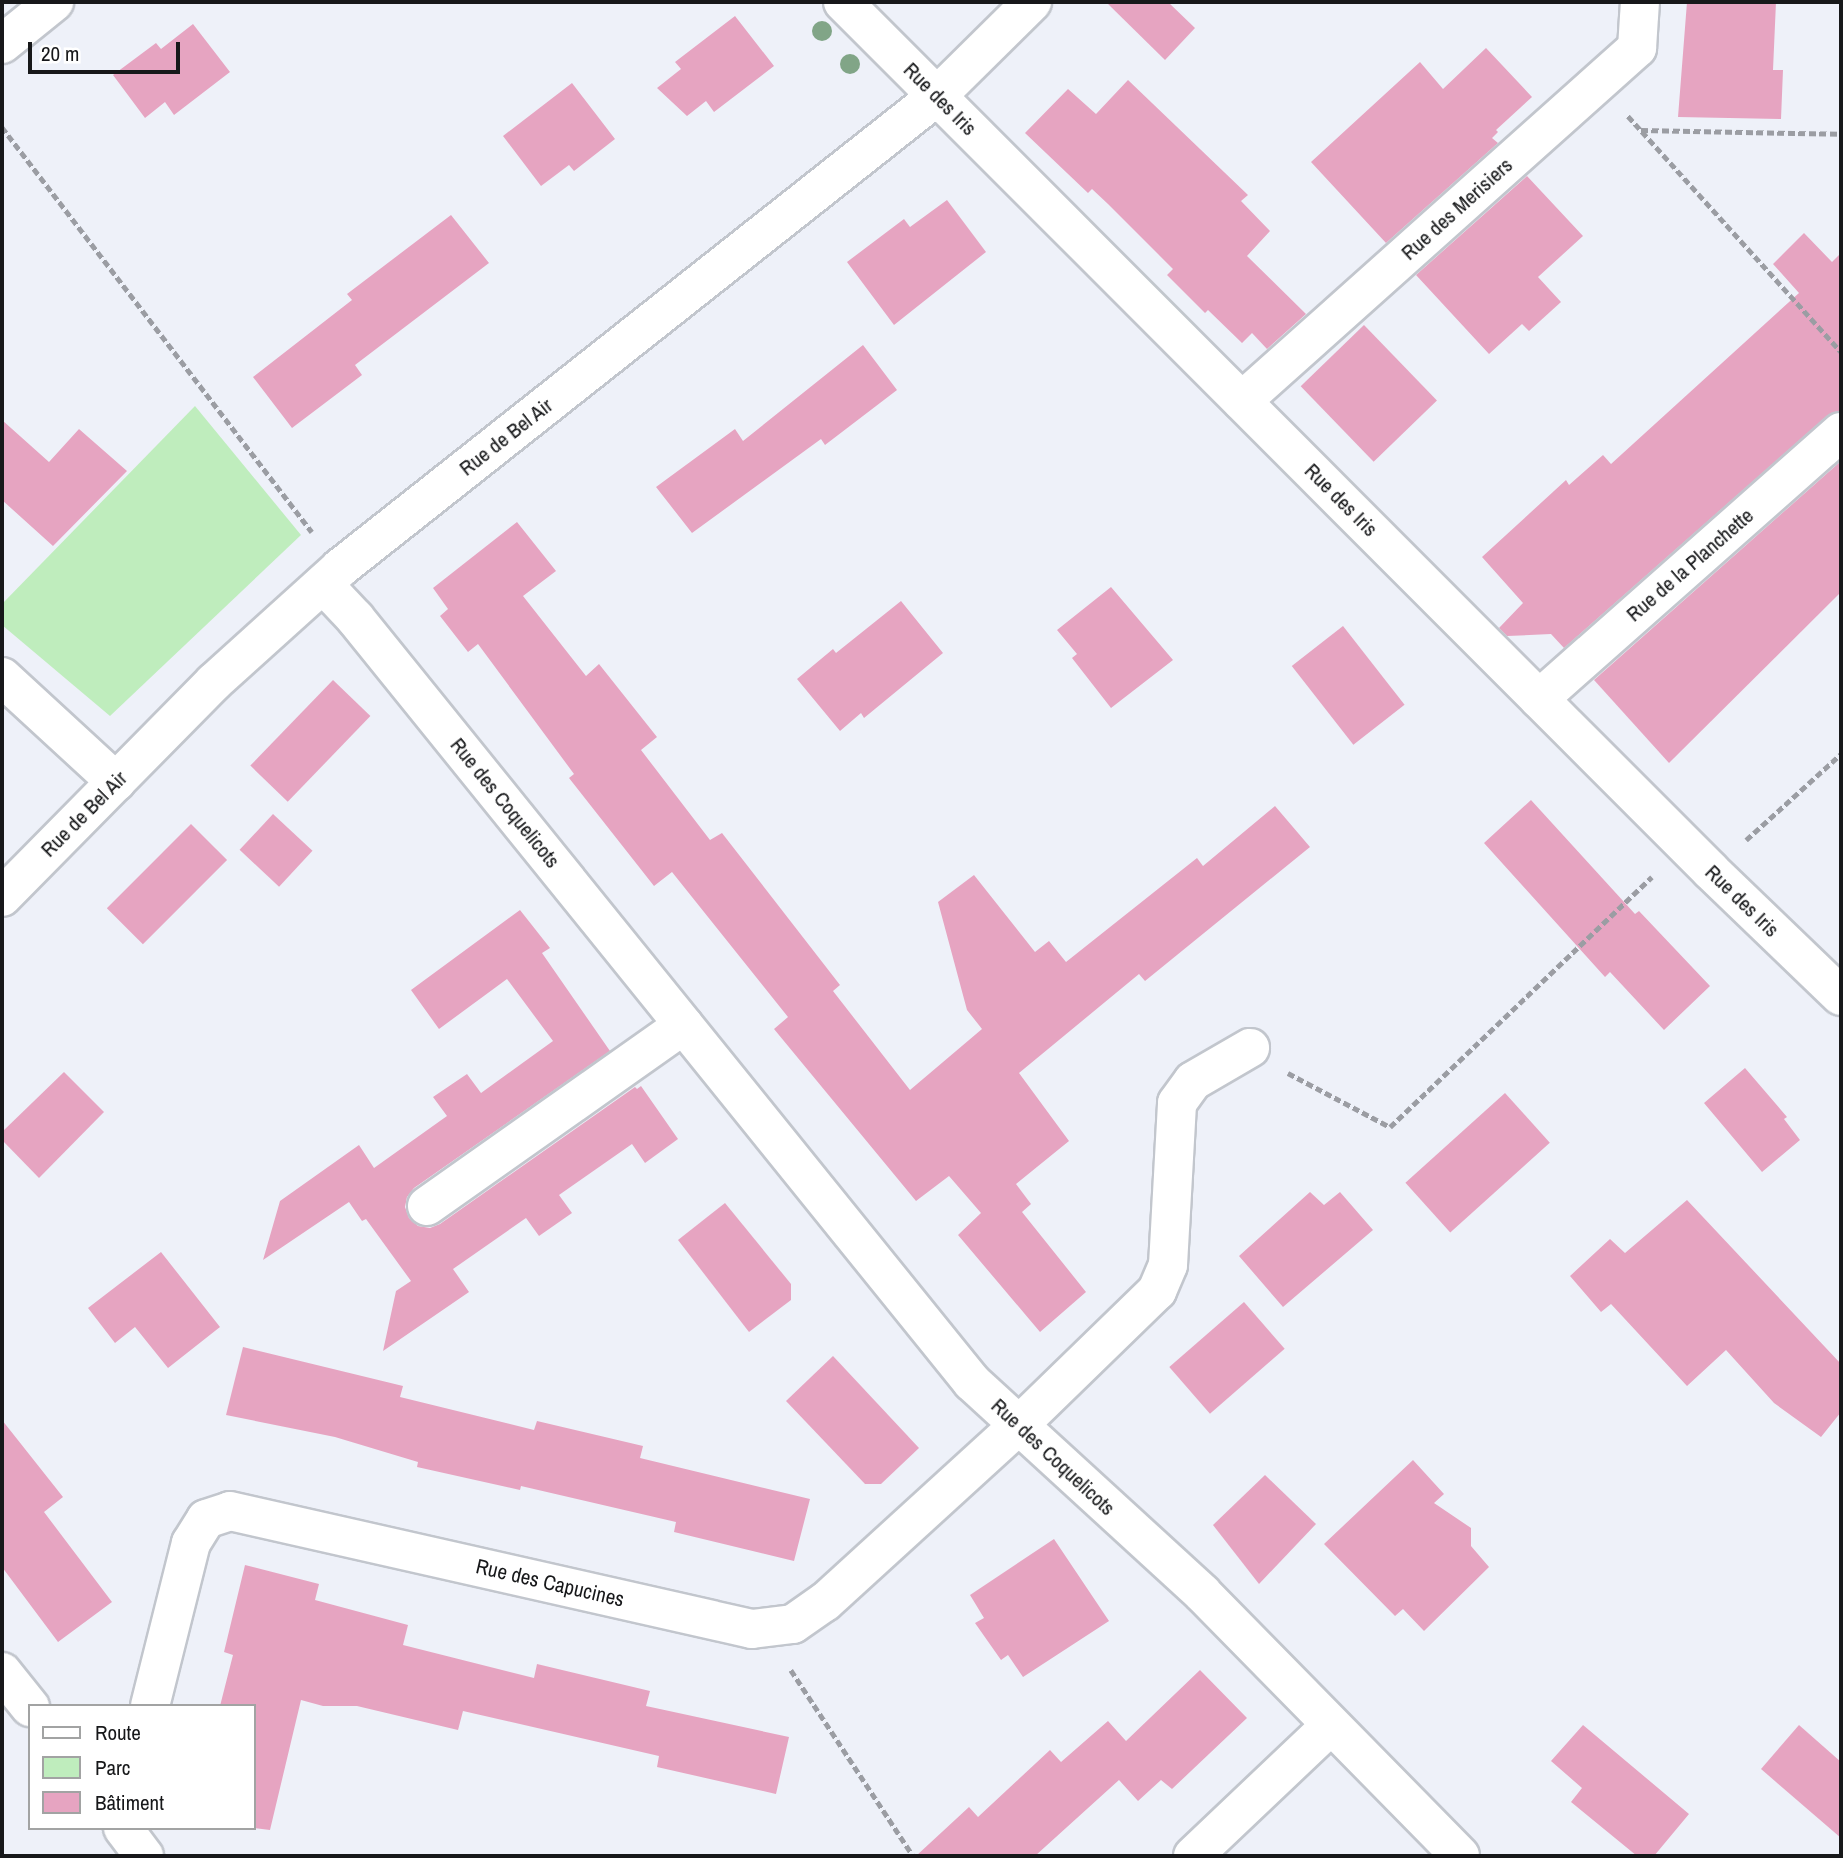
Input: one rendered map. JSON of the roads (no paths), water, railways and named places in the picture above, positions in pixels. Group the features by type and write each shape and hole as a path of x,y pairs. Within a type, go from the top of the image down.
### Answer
{"street":[{"path":"2,44 54,2"},
{"name":"Rue des Iris","path":"843,2 1539,699 1841,996"},
{"name":"Rue de Bel Air","path":"2,897 214,682 332,576 936,97 1032,2"},
{"name":"Rue des Merisiers","path":"1242,401 1637,48 1640,2"},
{"name":"Rue de la Planchette","path":"1539,699 1841,432"},
{"name":"Rue des Coquelicots","path":"332,576 355,618 972,1382 1202,1593 1460,1856"},
{"path":"2,677 116,782"},
{"path":"427,1206 684,1025"},
{"name":"Rue des Capucines","path":"151,1704 191,1543 206,1519 230,1511 760,1628 793,1624 825,1602 1018,1426 1157,1291 1168,1265 1177,1103 1193,1081 1250,1048"},
{"path":"2,1672 28,1704"},
{"path":"1193,1856 1331,1725"}]}
